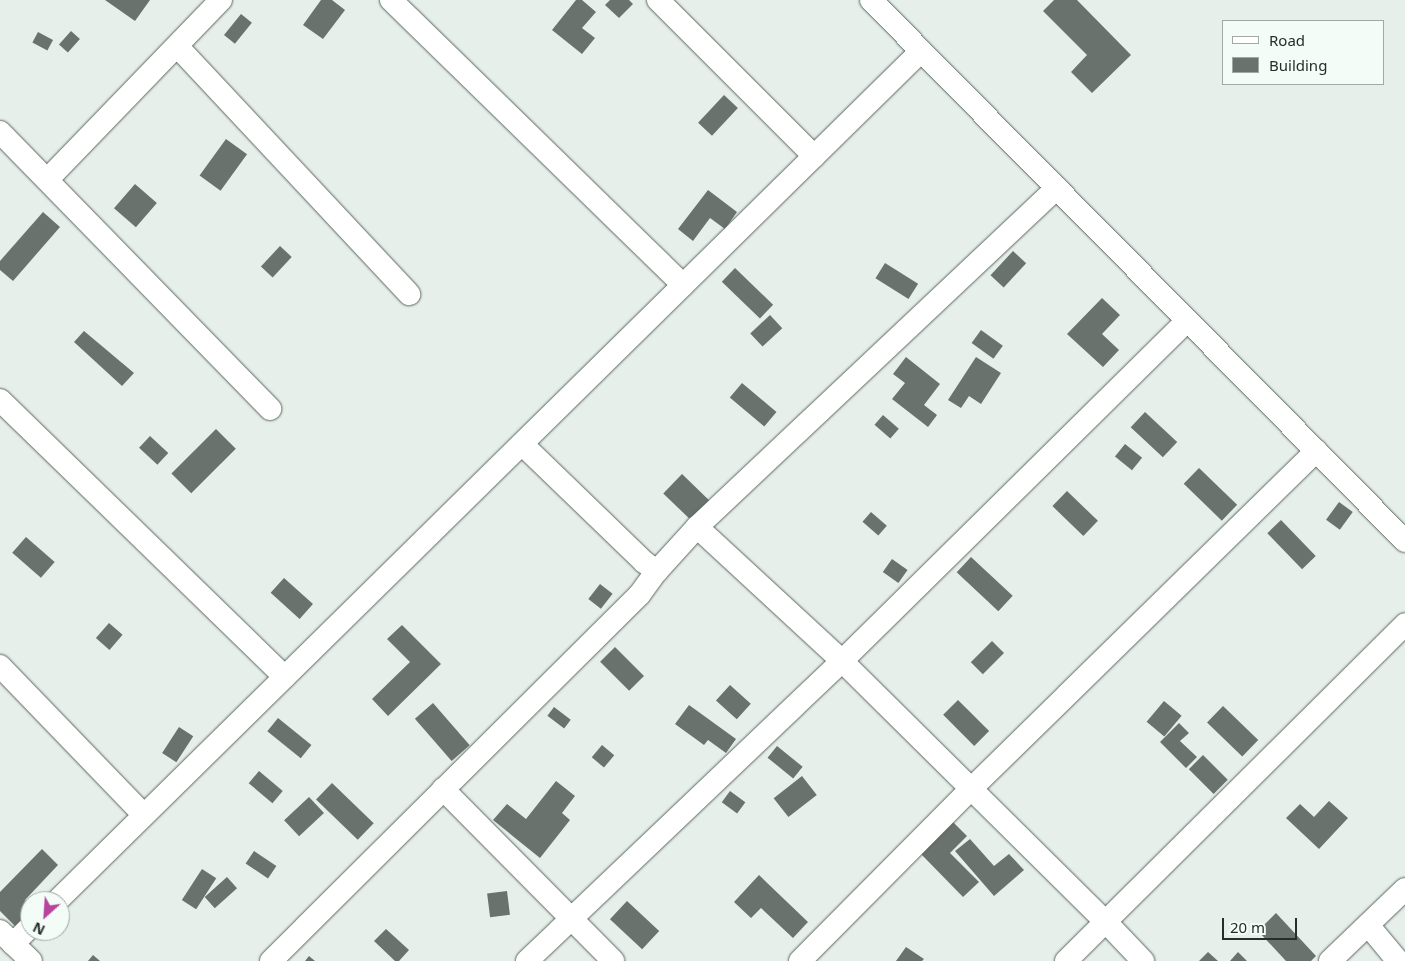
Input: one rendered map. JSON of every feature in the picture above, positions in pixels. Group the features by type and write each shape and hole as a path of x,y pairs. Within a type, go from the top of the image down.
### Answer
{"street":[{"path":"48,179 221,0"},
{"path":"391,0 683,285"},
{"path":"658,0 814,156"},
{"path":"871,0 1405,541"},
{"path":"177,46 408,294"},
{"path":"67,891 921,51"},
{"path":"0,132 48,179 270,409"},
{"path":"271,961 640,594 657,570 697,527 1057,188"},
{"path":"527,961 842,661 1187,320"},
{"path":"0,400 285,677"},
{"path":"522,444 644,562 657,570"},
{"path":"800,961 972,788 1316,451"},
{"path":"697,527 842,661 972,788 1143,961"},
{"path":"1066,961 1405,624"},
{"path":"0,666 144,815"},
{"path":"443,789 613,961"},
{"path":"1330,961 1405,889"},
{"path":"1368,925 1398,961"},
{"path":"20,931 7,937 31,961"}],"building":[{"path":"105,0 150,0 135,21"},
{"path":"321,0 332,0 345,10 323,39 303,25"},
{"path":"576,0 582,0 596,12 582,28 595,38 582,54 552,30"},
{"path":"610,0 629,0 633,4 619,18 605,5"},
{"path":"1054,0 1077,0 1131,55 1092,93 1071,72 1087,55 1043,11"},
{"path":"241,14 252,23 235,44 224,35"},
{"path":"71,31 80,39 68,52 59,44"},
{"path":"38,32 53,40 47,51 32,43"},
{"path":"724,95 738,108 712,136 698,123"},
{"path":"226,139 247,154 221,191 200,175"},
{"path":"135,184 157,203 136,227 114,208"},
{"path":"708,190 737,212 725,229 710,218 693,241 678,229"},
{"path":"43,212 60,227 13,281 0,270 0,261"},
{"path":"280,246 292,257 273,277 261,266"},
{"path":"1013,251 1026,263 1004,287 990,275"},
{"path":"885,263 918,284 909,299 875,278"},
{"path":"735,268 773,305 760,318 722,282"},
{"path":"1102,298 1120,315 1102,334 1119,350 1103,367 1067,334"},
{"path":"770,315 782,328 763,347 750,333"},
{"path":"981,330 1003,346 993,359 972,343"},
{"path":"84,331 134,373 122,386 74,342"},
{"path":"906,357 940,384 924,405 937,415 928,427 892,399 905,383 893,374"},
{"path":"976,357 1001,373 981,404 969,396 961,408 948,400"},
{"path":"742,383 776,412 764,426 730,398"},
{"path":"1145,412 1177,442 1163,457 1131,427"},
{"path":"883,415 899,429 890,439 874,425"},
{"path":"216,429 236,449 191,493 171,474"},
{"path":"150,436 168,453 157,465 139,448"},
{"path":"1125,444 1142,458 1132,470 1115,456"},
{"path":"1199,468 1237,505 1222,521 1184,484"},
{"path":"682,474 712,503 693,523 663,493"},
{"path":"1067,491 1098,521 1083,536 1052,506"},
{"path":"1339,502 1353,512 1340,530 1326,520"},
{"path":"871,512 887,526 878,536 862,522"},
{"path":"1281,520 1316,556 1302,569 1267,533"},
{"path":"26,537 55,562 41,578 12,553"},
{"path":"971,557 1013,596 998,611 957,572"},
{"path":"892,559 908,570 898,583 883,572"},
{"path":"284,578 313,604 300,619 271,593"},
{"path":"600,584 613,594 601,609 588,599"},
{"path":"109,623 123,635 109,650 96,638"},
{"path":"402,625 441,664 388,716 372,699 410,662 387,639"},
{"path":"992,641 1004,653 983,674 971,662"},
{"path":"615,647 644,676 629,691 600,662"},
{"path":"730,685 751,704 737,719 716,701"},
{"path":"958,700 989,731 974,746 943,715"},
{"path":"1164,701 1182,716 1164,736 1147,722"},
{"path":"433,703 470,745 452,761 415,719"},
{"path":"689,705 736,739 726,753 708,740 704,745 675,724"},
{"path":"1223,706 1258,740 1242,757 1207,723"},
{"path":"554,707 571,720 564,728 547,716"},
{"path":"278,718 311,745 301,758 267,731"},
{"path":"1179,723 1189,733 1180,741 1197,757 1186,768 1160,742"},
{"path":"179,727 193,736 176,762 162,753"},
{"path":"602,745 614,755 604,768 592,757"},
{"path":"777,746 803,767 793,778 768,758"},
{"path":"1203,755 1228,780 1214,794 1189,769"},
{"path":"259,771 283,791 272,803 249,783"},
{"path":"802,776 817,795 788,817 774,798"},
{"path":"556,781 575,796 562,813 570,820 540,858 493,820 507,804 526,819"},
{"path":"332,783 374,823 358,840 316,800"},
{"path":"730,791 745,802 737,813 722,802"},
{"path":"309,797 324,813 299,836 284,820"},
{"path":"1329,801 1348,818 1319,849 1286,818 1300,804 1314,817"},
{"path":"953,822 967,836 950,853 979,882 963,897 921,854"},
{"path":"970,839 994,866 1009,854 1024,870 994,896 955,851"},
{"path":"42,849 58,865 33,891 20,891 20,921 15,926 0,911 0,892"},
{"path":"254,851 276,866 268,879 246,863"},
{"path":"202,869 216,878 196,909 182,900"},
{"path":"759,875 808,922 793,938 761,908 751,918 734,902"},
{"path":"227,877 237,888 215,908 205,897"},
{"path":"507,891 510,915 490,917 487,893"},
{"path":"627,901 659,931 642,949 610,919"},
{"path":"1276,913 1316,956 1311,961 1286,961 1258,931"},
{"path":"386,929 409,950 399,961 395,961 374,941"},
{"path":"906,947 924,959 922,961 896,961"},
{"path":"1208,952 1218,961 1199,961"},
{"path":"1238,952 1247,961 1230,961"},
{"path":"93,955 100,961 88,961"},
{"path":"309,956 315,961 305,961"}]}
